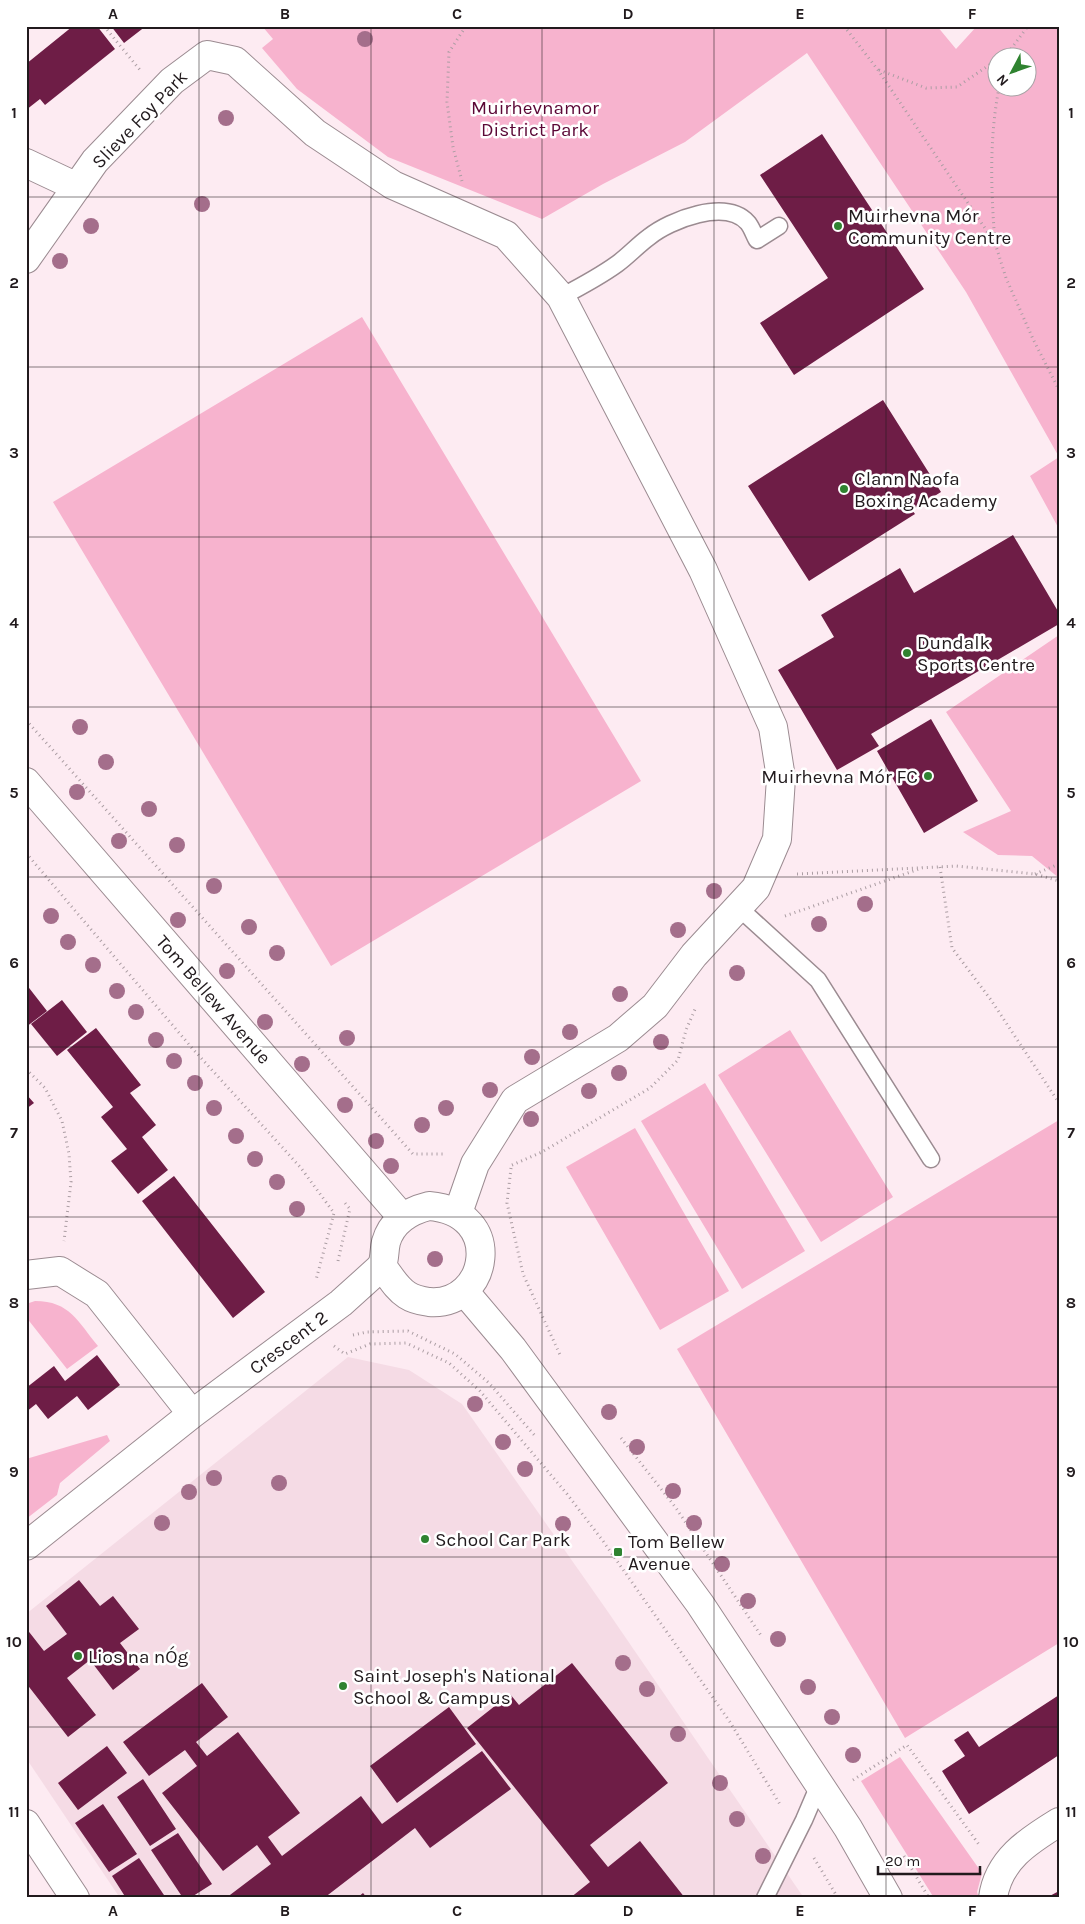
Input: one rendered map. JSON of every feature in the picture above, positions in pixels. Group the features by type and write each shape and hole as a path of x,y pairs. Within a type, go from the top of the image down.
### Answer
{"street":[{"name":"Slieve Foy Park","path":"26,259 95,161 172,81 207,55 235,61 315,133 393,185 506,235 561,297"},
{"name":"Slieve Foy Park","path":"26,162 77,187"},
{"path":"458,1213 475,1164 515,1100 618,1038 655,1006 694,955 747,898 777,839 781,778 773,727 703,570 561,297"},
{"name":"Tom Bellew Avenue","path":"26,782 402,1217"},
{"path":"429,1206 444,1208 458,1213 470,1223 478,1236 481,1251 480,1266 474,1280 464,1291 451,1299 437,1303 422,1301 408,1296 397,1286 382,1266 386,1243 392,1229 402,1217 415,1209 429,1206"},
{"name":"Crescent 2","path":"26,1546 192,1414 319,1319 382,1266"},
{"path":"26,1274 60,1271 97,1294 192,1414"},
{"path":"464,1291 513,1349 700,1604 824,1791 888,1898"},
{"path":"997,1886 1007,1861 1018,1850 1059,1822"},
{"path":"26,1824 75,1898"}],"lane":[{"path":"561,297 588,283 618,263 650,236 664,227 697,214 724,212 735,215 748,223 757,240 779,226"},
{"path":"747,898 760,927 818,980 931,1159"},
{"path":"765,1898 797,1831 824,1791"}],"path":[{"path":"104,26 159,95"},
{"path":"464,189 453,147 447,102 449,52 466,26"},
{"path":"844,26 878,70 995,243 1010,286 1033,339 1058,388"},
{"path":"1012,48 1028,26"},
{"path":"878,70 926,88 958,87 988,65"},
{"path":"995,243 991,186 994,117 997,98"},
{"path":"26,720 413,1154 451,1154 475,1164"},
{"path":"26,853 192,1048 301,1168 334,1213 307,1309 314,1317 348,1336 367,1332 408,1331 455,1354 488,1383 540,1443"},
{"path":"1035,874 1059,864"},
{"path":"747,898 799,873 956,866 1035,874 1059,881"},
{"path":"940,867 952,948 991,1000 1059,1103"},
{"path":"760,927 922,868"},
{"path":"562,1360 523,1274 507,1203 511,1165 542,1152 650,1088 678,1060 686,1030 698,1004"},
{"path":"26,1069 45,1088 62,1121 69,1154 71,1182 60,1271"},
{"path":"335,1269 350,1209 344,1202"},
{"path":"319,1319 335,1347 346,1354 370,1344 406,1343 449,1363 480,1392 549,1472 603,1541 730,1722 838,1898"},
{"path":"619,1436 676,1508 764,1639"},
{"path":"824,1791 855,1779 907,1745 997,1886"},
{"path":"850,1771 860,1786"},
{"path":"903,1855 929,1898"}],"shaded area":[{"name":"Saint Joseph's National School & Campus","path":"348,1357 409,1370 462,1404 606,1609 804,1898 120,1898 26,1758 26,1614"}],"green space":[{"name":"Muirhevnamor District Park","path":"262,26 937,26 956,49 977,26 1059,26 1059,457 966,292 807,53 685,142 603,184 542,219 388,157 297,89 262,48 273,39"},
{"path":"362,317 641,781 331,966 53,502"},
{"path":"1059,457 1059,529 1030,476"},
{"path":"1059,635 1059,878 1032,856 998,855 963,832 1011,811 946,712"},
{"path":"790,1030 893,1197 821,1242 718,1075"},
{"path":"705,1083 805,1251 742,1289 641,1121"},
{"path":"1059,1120 1059,1643 905,1738 677,1349"},
{"path":"635,1128 729,1291 660,1330 566,1167"},
{"path":"35,1301 57,1305 72,1314 98,1346 67,1369 26,1317 26,1304"},
{"path":"107,1435 110,1441 60,1483 57,1495 26,1519 26,1459"},
{"path":"900,1757 982,1873 977,1892 979,1898 934,1898 861,1781"}],"building":[{"path":"73,26 97,26 115,49 45,105 40,99 26,110 26,64"},
{"path":"111,26 146,26 124,43"},
{"name":"Muirhevna Mór Community Centre","path":"822,134 924,289 794,375 760,323 828,278 760,175"},
{"name":"Clann Naofa Boxing Academy","path":"883,400 941,492 912,510 915,514 809,581 748,486"},
{"name":"Dundalk Sports Centre","path":"1013,535 1059,613 1059,624 871,734 879,746 837,770 778,670 834,637 821,615 900,568 914,593"},
{"name":"Muirhevna Mór FC","path":"931,719 978,801 924,833 877,751"},
{"path":"26,984 47,1011 26,1027"},
{"path":"62,1000 87,1032 57,1056 31,1024"},
{"path":"96,1028 141,1085 130,1093 156,1125 142,1137 168,1170 138,1194 111,1161 127,1149 101,1117 113,1107 67,1050"},
{"path":"26,1094 34,1103 26,1109"},
{"path":"174,1176 265,1292 233,1318 142,1201"},
{"path":"97,1355 120,1385 88,1410 77,1396 48,1419 36,1404 26,1412 26,1388 54,1366 65,1381"},
{"name":"Lios na nÓg","path":"79,1580 100,1606 113,1596 139,1629 120,1643 140,1669 113,1690 90,1660 67,1678 96,1715 68,1737 26,1683 26,1628 44,1651 67,1634 46,1606"},
{"path":"572,1663 668,1783 590,1845 608,1867 640,1841 685,1898 570,1898 590,1882 467,1728 510,1694 519,1705"},
{"path":"202,1683 228,1717 196,1742 207,1756 238,1732 300,1813 268,1837 282,1856 361,1796 382,1824 482,1751 511,1789 430,1848 415,1828 324,1898 226,1898 271,1864 257,1845 223,1871 162,1793 197,1766 185,1750 149,1776 123,1742"},
{"path":"1059,1695 1059,1755 969,1814 942,1771 965,1756 954,1740 968,1731 979,1747"},
{"path":"449,1707 476,1744 397,1803 370,1766"},
{"path":"107,1746 127,1773 78,1810 58,1783"},
{"path":"143,1779 176,1829 150,1846 117,1797"},
{"path":"103,1804 137,1854 109,1872 75,1823"},
{"path":"178,1833 212,1884 190,1898 183,1898 151,1850"},
{"path":"139,1858 166,1898 126,1898 112,1876"},
{"path":"1059,1891 1059,1898 1046,1898"},
{"path":"363,1893 367,1898 357,1898"}],"place":[{"name":"Muirhevna Mór Community Centre","path":"838,226"},
{"name":"Clann Naofa Boxing Academy","path":"844,489"},
{"name":"Dundalk Sports Centre","path":"907,653"},
{"name":"Muirhevna Mór FC","path":"928,776"},
{"name":"School Car Park","path":"425,1539"},
{"name":"Tom Bellew Avenue","path":"618,1552"},
{"name":"Lios na nÓg","path":"78,1656"},
{"name":"Saint Joseph's National School & Campus","path":"343,1686"}]}
